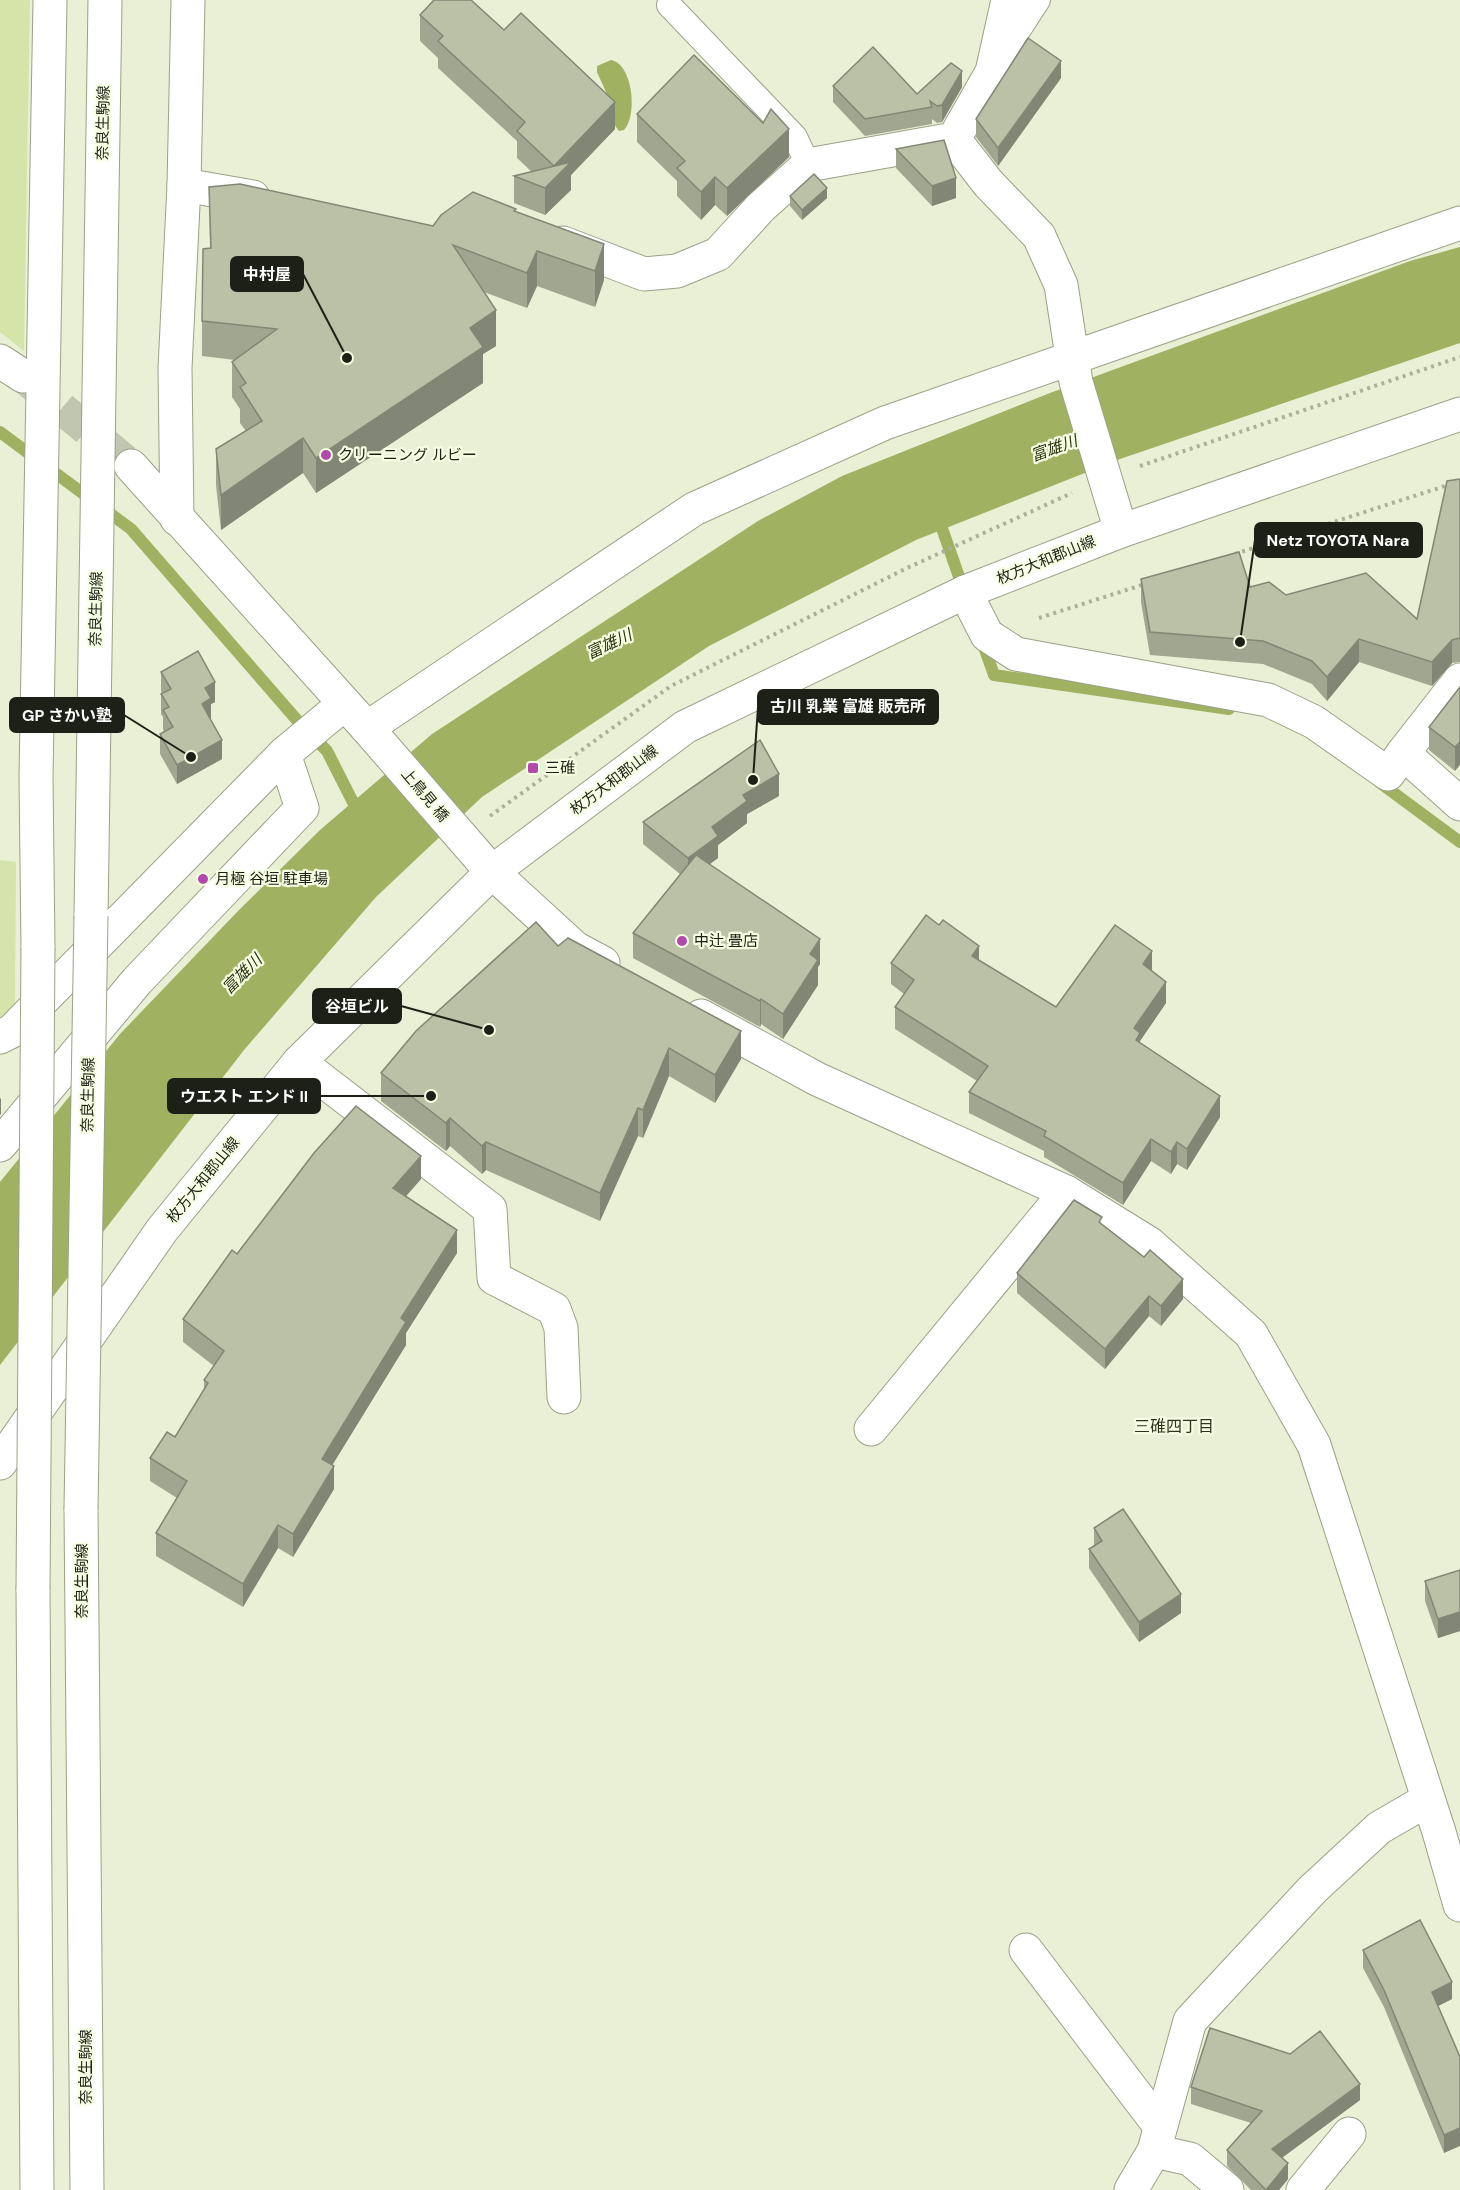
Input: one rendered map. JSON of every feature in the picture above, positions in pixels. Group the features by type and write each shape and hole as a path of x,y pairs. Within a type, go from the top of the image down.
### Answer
{"street":[{"path":"37,2190 33,1589 38,948 36,777 50,0"},
{"name":"奈良生駒線","path":"87,2190 81,1509 105,0"},
{"path":"177,519 175,368 184,184 188,0"},
{"path":"954,139 992,72 1008,0"},
{"path":"535,231 644,274 676,271 718,254 761,207 808,165 954,139"},
{"path":"954,139 988,183 1039,236 1061,285 1074,370 1099,464 1121,531"},
{"path":"184,184 288,204"},
{"path":"366,728 694,509 885,423 1074,370 1460,223"},
{"name":"枚方大和郡山線","path":"0,1464 162,1230 299,1062 492,872 685,727 965,592 1121,531 1460,414"},
{"name":"上鳥見 橋","path":"131,466 396,761 492,872 575,948 627,977"},
{"path":"965,592 987,635 1016,654 1268,700 1314,722 1388,774 1460,680"},
{"path":"0,1037 12,1030 284,754 344,704"},
{"path":"1403,753 1460,804"},
{"path":"0,1145 137,981 302,808 284,754"},
{"path":"670,999 817,1079 1066,1192 1150,1244 1251,1334 1314,1445 1427,1800 1450,1829 1460,1905"},
{"path":"299,1062 490,1209 494,1278 554,1309 561,1328 564,1397"},
{"path":"871,1429 1066,1192"},
{"path":"1131,2190 1157,2138 1190,2021 1312,1890 1379,1828 1427,1800"},
{"path":"1026,1950 1157,2138 1190,2159 1227,2190"},
{"path":"1303,2190 1348,2134"}],"lane":[{"path":"992,72 1038,0"},
{"path":"669,5 795,137 808,165"}],"path":[{"path":"1223,558 1449,485"},
{"path":"987,635 1156,580"}],"shaded area":[{"path":"0,0 30,0 24,351 0,332"},
{"path":"0,860 16,862 15,1011 0,1018"}],"water":[{"path":"611,60 624,71 631,91 631,114 624,130 619,131 608,116 606,92 597,72 597,66"},
{"name":"富雄川","path":"1460,247 1460,343 1120,459 916,540 709,646 482,797 376,897 244,1050 0,1365 0,1182 120,1034 239,910 320,830 432,734 758,521 842,476 1050,393 1410,261"}],"building":[{"path":"434,0 471,0 504,30 521,13 615,102 554,166 517,131 525,122 438,41 443,36 420,15"},
{"path":"1028,38 1061,61 998,148 976,119"},
{"path":"873,47 917,94 951,63 962,71 942,105 937,106 930,101 932,107 865,119 833,86"},
{"path":"694,55 763,123 771,109 789,129 727,188 715,177 701,192 677,168 685,161 637,114"},
{"path":"944,140 956,178 932,186 896,149"},
{"path":"571,162 545,188 514,176"},
{"path":"814,174 827,188 802,210 790,196"},
{"path":"240,184 433,226 441,215 473,192 516,209 514,211 604,244 595,271 537,251 527,273 453,245 496,310 470,328 483,347 316,458 303,438 221,495 216,449 262,421 240,387 246,383 232,362 277,329 202,321 203,249 211,248 209,187"},
{"path":"1460,479 1460,638 1452,640 1432,662 1359,639 1327,677 1312,661 1263,641 1150,632 1141,579 1239,552 1250,587 1269,582 1286,595 1366,573 1417,619 1447,481"},
{"path":"198,651 215,682 205,688 211,698 202,704 222,740 177,765 160,734 173,727 163,710 169,707 161,694 171,689 161,672"},
{"path":"1460,687 1460,742 1455,747 1429,727"},
{"path":"760,740 779,774 743,795 747,801 712,827 718,836 688,858 643,822"},
{"path":"696,855 820,939 810,954 818,960 783,1014 761,999 760,1001 633,933"},
{"path":"926,915 939,925 943,920 979,946 972,956 1056,1007 1115,925 1152,951 1143,964 1166,982 1134,1028 1140,1033 1136,1040 1220,1096 1187,1149 1177,1142 1171,1152 1151,1139 1123,1183 1044,1136 1046,1131 969,1092 988,1066 895,1007 914,980 891,963"},
{"path":"536,922 558,946 568,938 741,1031 715,1075 669,1048 643,1110 638,1108 600,1193 486,1142 482,1146 450,1118 446,1123 381,1073 416,1031"},
{"path":"356,1106 421,1156 393,1188 457,1230 401,1318 406,1322 322,1459 334,1466 293,1534 278,1525 243,1584 156,1533 187,1481 150,1458 167,1432 175,1437 208,1383 204,1380 224,1351 183,1319 232,1250 237,1254 314,1153"},
{"path":"1074,1200 1102,1217 1099,1222 1144,1257 1150,1250 1183,1279 1161,1306 1149,1296 1105,1349 1017,1273"},
{"path":"1123,1509 1181,1594 1139,1622 1089,1549 1102,1541 1094,1528"},
{"path":"1460,1570 1460,1612 1438,1619 1425,1581"},
{"path":"1420,1920 1452,1982 1432,1992 1460,2057 1460,2128 1444,2135 1384,1990 1363,1950"},
{"path":"1210,2028 1290,2054 1320,2031 1360,2084 1272,2149 1288,2163 1266,2190 1227,2150 1262,2111 1191,2087"}],"waterway":[{"path":"0,432 131,529 296,719 327,751 360,816"},
{"path":"937,514 964,591"},
{"path":"982,641 994,675 1229,709"},
{"path":"1379,782 1460,842"}],"tunnel":[{"path":"24,377 131,466"}],"place":[{"name":"中村屋","path":"347,358"},
{"name":"クリーニング ルビー","path":"326,455"},
{"name":"Netz TOYOTA Nara","path":"1240,642"},
{"name":"GP さかい塾","path":"191,757"},
{"name":"三碓","path":"533,768"},
{"name":"古川 乳業 富雄 販売所","path":"753,780"},
{"name":"月極 谷垣 駐車場","path":"203,879"},
{"name":"中辻 畳店","path":"682,941"},
{"name":"谷垣ビル","path":"489,1030"},
{"name":"ウエスト エンド II","path":"431,1096"}],"district":[{"name":"三碓四丁目","path":"1174,1426"}]}
